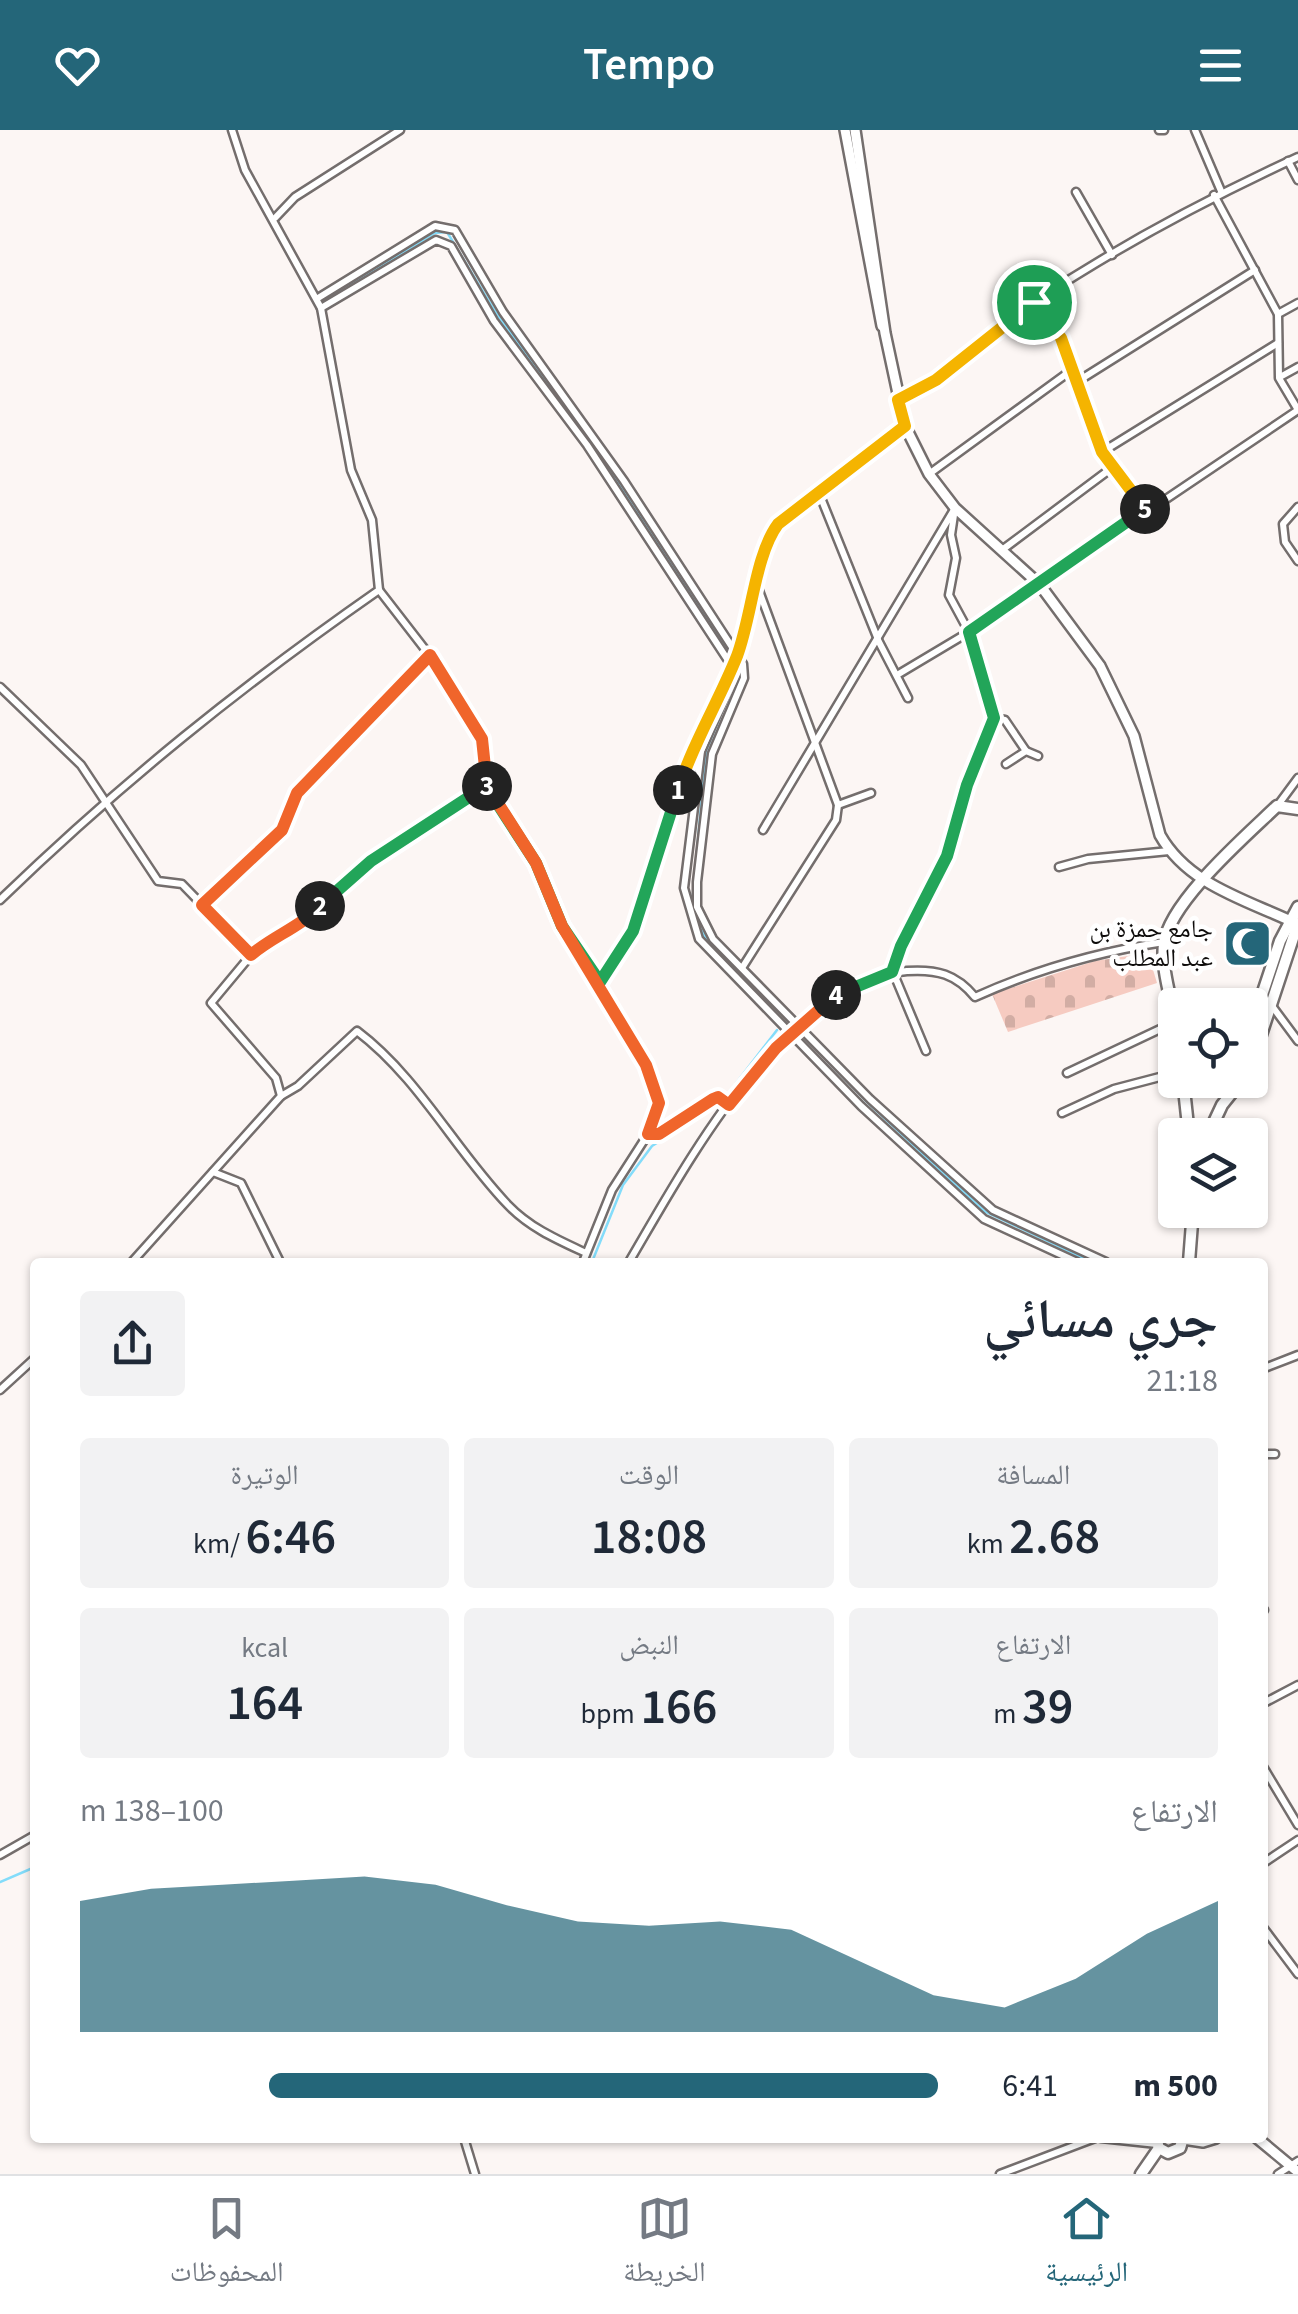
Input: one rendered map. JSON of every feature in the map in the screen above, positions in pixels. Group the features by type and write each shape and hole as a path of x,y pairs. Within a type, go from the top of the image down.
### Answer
{"main road":[{"path":"845,130 877,314 885,333"},
{"path":"855,130 898,400 905,426 929,474 955,508 1040,585 1100,666 1123,708 1156,822 1169,851 1202,879 1295,922"},
{"path":"1170,988 1164,942 1202,879 1277,806 1298,809"},
{"path":"1268,1013 1298,908"},
{"path":"1268,988 1295,922"},
{"path":"1216,1118 1226,1099"},
{"path":"1189,1258 1192,1228"},
{"path":"1141,2174 1157,2143 1174,2152 1180,2143"},
{"path":"1264,2143 1296,2166"}],"street":[{"path":"232,130 245,170 322,308 351,470 372,520 379,590 430,655 482,739 486,786 536,863 562,926 600,982 646,1065 659,1103 648,1134 619,1176 585,1258"},
{"path":"275,218 295,197 400,130"},
{"path":"897,675 969,632 1298,410 1280,378 1278,314 1218,193 1196,130"},
{"path":"898,400 936,380 1034,302 1218,193 1298,157"},
{"path":"1288,161 1298,180"},
{"path":"1076,192 1112,255"},
{"path":"318,298 435,226 448,225 503,312 595,439 746,672 712,754 696,896 701,918 713,940 870,1099 993,1210 1097,1258"},
{"path":"322,308 436,240 448,242 494,321 587,445 732,666 735,677 701,751 685,898 694,930 707,950 862,1106 984,1219 1067,1258"},
{"path":"1075,383 1255,270"},
{"path":"1034,302 1061,338 1070,372 1102,452 1146,512"},
{"path":"1278,314 1298,303"},
{"path":"1102,452 1279,342"},
{"path":"1280,378 1298,367"},
{"path":"929,474 1070,372"},
{"path":"600,982 633,931 684,772 737,656 758,587 764,543 778,524 905,426"},
{"path":"587,445 595,439"},
{"path":"1002,550 1113,466"},
{"path":"819,493 878,642 908,698"},
{"path":"1298,507 1283,524 1285,542 1298,561"},
{"path":"926,1051 892,972 901,946 947,856 967,785 994,718 969,632 949,595 956,558 951,536 955,508"},
{"path":"763,830 955,508"},
{"path":"742,968 836,820 838,805 758,587"},
{"path":"0,900 104,800 254,678 379,590"},
{"path":"202,905 282,830 297,793 430,655"},
{"path":"0,687 81,765 158,881 182,884 251,955"},
{"path":"994,718 1006,720 1026,751 1038,756"},
{"path":"1006,764 1026,751"},
{"path":"1277,806 1298,778"},
{"path":"282,1096 276,1078 211,1003 251,955 310,916 371,861 486,786"},
{"path":"838,805 871,794"},
{"path":"1059,867 1088,858 1169,851"},
{"path":"631,1258 680,1170 729,1105 793,1033 833,997 892,972 934,970 949,974 975,997 1024,975 1104,951 1164,942"},
{"path":"1271,1004 1298,1040"},
{"path":"1066,1073 1158,1030"},
{"path":"136,1258 282,1096 357,1031 404,1076 509,1206 543,1233 586,1254"},
{"path":"1062,1113 1114,1089 1158,1077"},
{"path":"648,1134 659,1134 718,1097 729,1105"},
{"path":"212,1172 242,1184 278,1258"},
{"path":"1268,1367 1298,1355"},
{"path":"0,1390 30,1363"},
{"path":"1268,1454 1274,1454"},
{"path":"1268,1701 1298,1685"},
{"path":"1268,1775 1298,1824"},
{"path":"0,1856 30,1839"},
{"path":"1268,1860 1298,1840"},
{"path":"1268,1934 1298,1974"},
{"path":"465,2143 474,2174"},
{"path":"1000,2174 1084,2143"},
{"path":"1122,2143 1157,2143"},
{"path":"1278,2174 1296,2166"}],"green space":[{"path":"1148,953 1157,983 1008,1032 992,994 1095,961"}],"waterway":[{"path":"329,297 435,233 447,232 496,313 585,434"},
{"path":"596,449 729,654"},
{"path":"692,906 706,751 739,670"},
{"path":"697,923 708,942 788,1020"},
{"path":"727,1095 777,1030"},
{"path":"803,1036 984,1211 1084,1258"},
{"path":"594,1258 623,1185 652,1146 718,1105"},
{"path":"0,1882 30,1869"}],"place":[{"name":"جامع حمزة بن عبد المطلب","path":"1248,943"}],"route":[{"path":"1034,302 936,380 898,400 905,426 778,524 764,543 754,604 737,656 684,772 633,931 600,982 562,926 536,863 486,786 371,861 282,938 266,942 251,955 202,905 282,830 297,793 430,655 482,739 486,786 508,820 536,863 562,926 600,982 646,1065 659,1103 648,1134 659,1134 718,1097 729,1105 776,1048 833,997 892,972 928,889 947,856 967,785 994,718 969,632 1146,512 1102,452 1070,372 1061,338 1034,302"}]}
